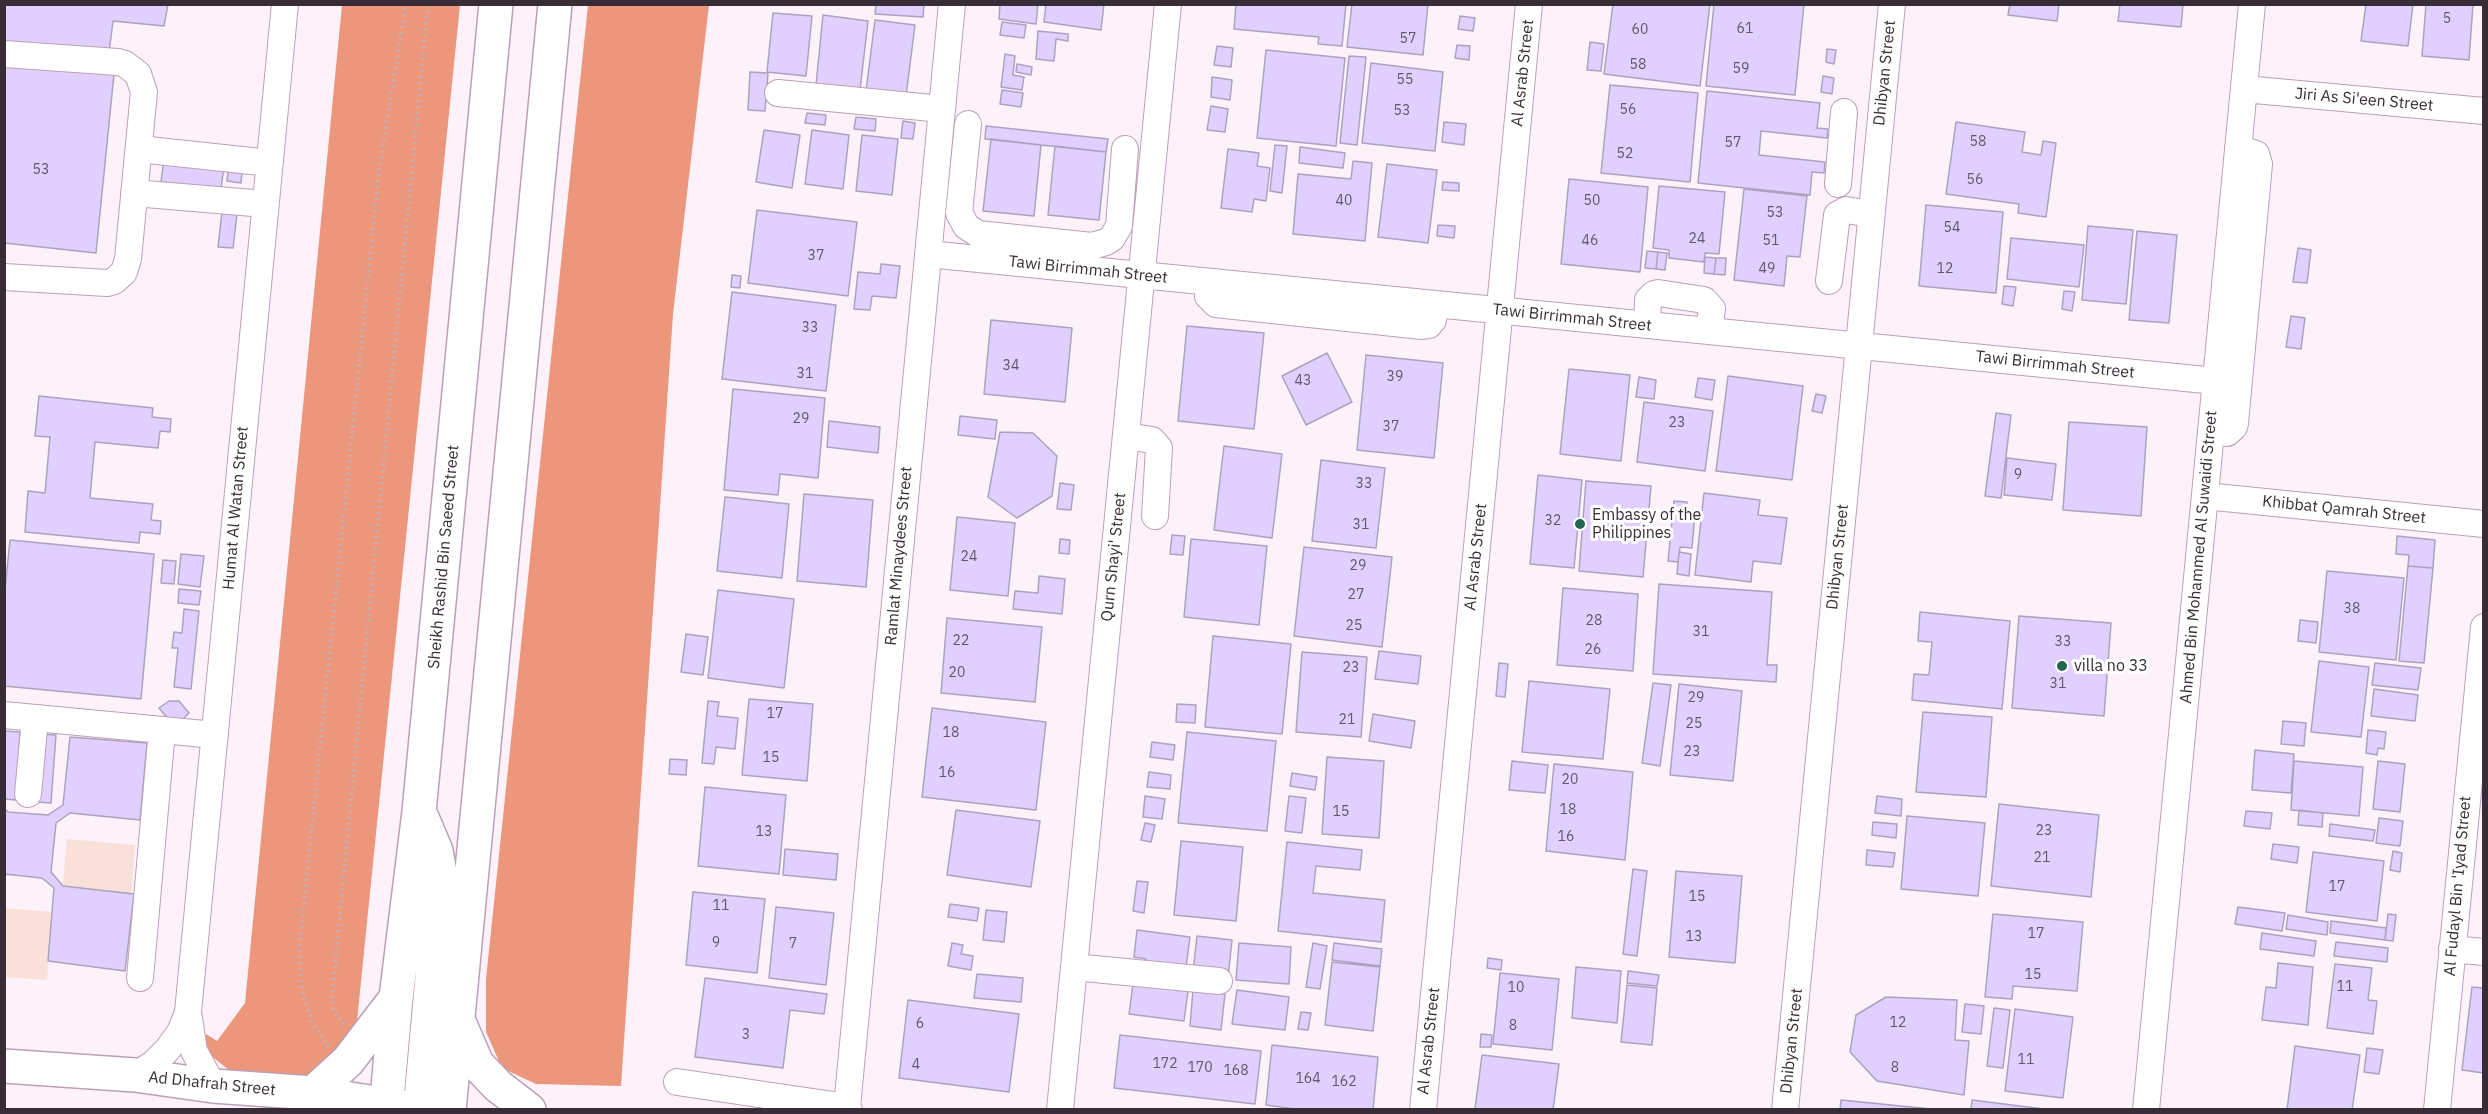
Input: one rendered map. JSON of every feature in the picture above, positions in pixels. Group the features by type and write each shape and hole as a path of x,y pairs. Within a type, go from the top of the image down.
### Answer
{"main road":[{"name":"Sheikh Rashid Bin Saeed Street","path":"387,1108 396,998 419,812 496,4"},
{"path":"449,1110 555,4"},
{"path":"419,812 436,851 441,879 419,1110"},
{"path":"313,1093 348,1061 396,998"},
{"path":"458,1018 477,1064 498,1086 529,1110"},
{"name":"Ad Dhafrah Street","path":"4,1066 313,1093 387,1108 419,1110"}],"street":[{"name":"Humat Al Watan Street","path":"213,1086 194,1052 188,1012 285,4"},
{"name":"Ramlat Minaydees Street","path":"847,1109 952,4"},
{"name":"Qurn Shayi' Street","path":"1060,1110 1168,4"},
{"name":"Al Asrab Street","path":"1423,1110 1529,4"},
{"name":"Dhibyan Street","path":"1785,1110 1892,4"},
{"name":"Ahmed Bin Mohammed Al Suwaidi Street","path":"2146,1110 2252,4"},
{"path":"4,54 118,62 132,68 142,82 144,92 127,266 124,272 114,281 100,284 4,277"},
{"name":"Jiri As Si'een Street","path":"2244,89 2484,111"},
{"path":"778,93 942,109"},
{"path":"1838,184 1844,112"},
{"path":"968,124 959,206 962,220 971,231 1033,252 1100,245 1112,238 1119,226 1125,149"},
{"path":"2211,431 2223,434 2231,431 2234,427 2236,411 2259,164 2259,159 2253,152 2238,148"},
{"path":"139,149 270,163"},
{"path":"1841,153 1877,156"},
{"path":"134,193 265,204"},
{"path":"1867,263 1830,269 1837,215 1846,210 1871,214"},
{"name":"Tawi Birrimmah Street","path":"928,254 1033,252 1142,275 2216,381"},
{"path":"1126,436 1147,438 1156,444 1161,453 1155,516"},
{"path":"1123,466 1159,471"},
{"name":"Khibbat Qamrah Street","path":"2205,496 2484,524"},
{"name":"Al Fudayl Bin 'Iyad Street","path":"2437,1110 2484,627"},
{"path":"4,715 215,735"},
{"path":"28,794 35,718"},
{"path":"140,978 162,730"},
{"path":"2452,949 2484,952"},
{"path":"1074,967 1219,981"},
{"name":"Humat Al Watan Street","path":"135,1076 153,1064 168,1049 180,1032 188,1012"},
{"path":"677,1082 847,1109"}],"path":[{"path":"336,1051 320,1037 312,1022 302,990 299,953 379,171 405,4"},
{"path":"350,1027 337,1018 332,1004 428,4"}],"shaded area":[{"path":"342,5 460,5 356,1031 330,1067 297,1082 234,1074 205,1051 206,1034 217,1041 245,1003"},
{"path":"588,5 709,5 673,314 621,1086 536,1084 502,1068 486,1032 486,979"},
{"path":"67,839 135,845 131,900 62,894"},
{"path":"4,908 52,912 47,980 5,977"}],"building":[{"path":"4,4 168,4 164,26 113,21 109,53 4,42"},
{"path":"876,4 924,4 923,17 875,14"},
{"path":"1000,4 1038,4 1036,24 999,19"},
{"path":"1046,4 1104,4 1101,30 1044,22"},
{"path":"1236,4 1346,4 1342,46 1318,44 1319,37 1234,29"},
{"path":"1352,4 1428,4 1423,55 1347,47"},
{"path":"1613,4 1710,4 1700,86 1604,74"},
{"path":"1714,4 1804,4 1795,95 1706,86"},
{"path":"2010,4 2059,4 2057,21 2008,15"},
{"path":"2120,4 2183,4 2181,27 2118,21"},
{"path":"2366,4 2413,4 2408,46 2361,41"},
{"path":"2426,4 2473,4 2469,60 2422,56"},
{"path":"773,13 812,16 806,76 767,72"},
{"path":"823,15 868,21 860,90 816,85"},
{"path":"1460,16 1475,18 1473,31 1458,29"},
{"path":"875,20 915,25 906,96 866,91"},
{"path":"1002,22 1026,25 1024,38 1000,35"},
{"path":"1038,31 1068,34 1068,41 1056,39 1054,61 1036,59"},
{"path":"1590,42 1604,44 1601,71 1587,70"},
{"path":"1457,45 1470,46 1469,60 1455,58"},
{"path":"1217,46 1233,48 1231,67 1214,65"},
{"path":"1827,49 1836,50 1834,64 1826,62"},
{"path":"1266,50 1345,58 1336,146 1257,138"},
{"path":"1005,54 1015,56 1013,75 1024,77 1022,90 1001,87"},
{"path":"1349,56 1366,57 1357,145 1340,143"},
{"path":"4,62 114,74 96,253 4,243"},
{"path":"1371,63 1443,72 1435,151 1362,143"},
{"path":"1017,64 1032,67 1031,75 1016,72"},
{"path":"750,72 768,73 765,111 748,110"},
{"path":"1823,76 1834,78 1832,94 1821,92"},
{"path":"1212,77 1232,80 1230,100 1211,97"},
{"path":"1610,85 1698,93 1690,182 1601,173"},
{"path":"1002,90 1023,93 1021,107 1000,104"},
{"path":"1707,91 1820,103 1817,128 1828,129 1827,138 1761,131 1759,155 1825,162 1824,173 1812,172 1810,195 1698,183"},
{"path":"1211,106 1228,109 1225,132 1207,130"},
{"path":"807,113 826,115 825,125 805,123"},
{"path":"856,117 876,119 875,131 854,129"},
{"path":"903,121 915,123 913,139 901,138"},
{"path":"1444,122 1466,124 1464,145 1442,142"},
{"path":"1956,122 2025,132 2022,152 2041,155 2043,141 2056,143 2046,217 2018,213 2019,204 1946,194"},
{"path":"986,126 1108,139 1106,152 985,139"},
{"path":"764,130 800,135 792,188 756,182"},
{"path":"812,130 849,135 843,189 805,184"},
{"path":"862,135 898,139 892,195 856,191"},
{"path":"991,139 1041,145 1034,216 983,211"},
{"path":"1275,145 1287,146 1282,193 1270,191"},
{"path":"1055,146 1106,152 1099,220 1048,215"},
{"path":"1300,147 1345,153 1343,168 1299,163"},
{"path":"1228,149 1259,153 1257,166 1270,168 1266,201 1254,199 1252,212 1221,208"},
{"path":"164,159 224,166 221,189 161,182"},
{"path":"1353,161 1372,163 1365,241 1293,234 1298,174 1351,179"},
{"path":"1387,164 1437,170 1428,243 1378,237"},
{"path":"228,172 242,173 241,183 227,181"},
{"path":"1569,179 1648,187 1640,272 1561,264"},
{"path":"1443,182 1459,183 1459,191 1442,190"},
{"path":"1659,186 1725,192 1719,254 1705,253 1704,262 1669,258 1669,250 1653,248"},
{"path":"1744,189 1807,196 1800,257 1787,256 1784,286 1734,280"},
{"path":"1926,205 2003,212 1996,293 1919,286"},
{"path":"757,210 857,222 848,296 748,283"},
{"path":"222,212 237,214 233,248 218,247"},
{"path":"1438,225 1455,226 1454,238 1437,236"},
{"path":"2088,226 2133,230 2126,304 2082,300"},
{"path":"2137,231 2177,235 2169,323 2129,320"},
{"path":"2011,238 2084,245 2079,287 2007,279"},
{"path":"2298,248 2311,250 2307,283 2293,282"},
{"path":"1647,251 1658,252 1656,269 1645,268"},
{"path":"1658,252 1667,253 1665,270 1656,269"},
{"path":"1705,257 1716,258 1714,274 1704,273"},
{"path":"1716,258 1726,258 1725,275 1714,274"},
{"path":"881,264 900,266 896,298 872,296 870,310 854,309 858,272 880,274"},
{"path":"732,275 741,276 740,288 731,287"},
{"path":"2004,286 2016,287 2013,306 2002,304"},
{"path":"2064,291 2075,292 2072,311 2062,309"},
{"path":"732,292 836,305 826,391 722,379"},
{"path":"2291,316 2305,318 2301,349 2286,347"},
{"path":"991,320 1072,328 1065,402 984,394"},
{"path":"1187,326 1264,333 1254,429 1178,421"},
{"path":"1327,353 1352,402 1306,425 1282,376"},
{"path":"1366,355 1443,363 1434,458 1357,450"},
{"path":"1569,369 1630,375 1621,461 1560,454"},
{"path":"1728,376 1803,386 1792,480 1716,471"},
{"path":"1639,377 1656,380 1654,399 1636,397"},
{"path":"1698,378 1715,380 1712,400 1695,397"},
{"path":"733,389 825,398 818,478 780,474 778,495 724,490"},
{"path":"1816,394 1826,396 1822,413 1812,411"},
{"path":"39,396 153,408 152,417 171,419 170,432 160,431 158,448 95,442 90,498 153,504 151,520 161,521 160,534 140,532 139,543 25,532 28,491 45,493 50,437 35,436"},
{"path":"1644,402 1713,411 1705,471 1637,462"},
{"path":"1996,413 2011,415 2001,498 1985,496"},
{"path":"960,416 997,420 995,439 958,435"},
{"path":"829,421 880,427 878,453 827,447"},
{"path":"2069,422 2147,427 2141,516 2063,510"},
{"path":"1000,432 1033,433 1057,456 1052,496 1017,518 988,497"},
{"path":"1224,446 1282,454 1272,538 1214,530"},
{"path":"2007,458 2056,464 2052,500 2004,495"},
{"path":"1321,460 1385,468 1376,548 1312,541"},
{"path":"1538,475 1582,480 1574,568 1530,564"},
{"path":"1586,481 1651,486 1643,577 1579,571"},
{"path":"1060,483 1074,485 1071,510 1057,509"},
{"path":"1704,493 1760,500 1758,515 1787,518 1781,564 1753,561 1751,582 1695,575"},
{"path":"804,494 873,500 866,587 797,581"},
{"path":"725,497 789,504 782,578 717,571"},
{"path":"1674,501 1687,502 1686,513 1695,514 1692,548 1680,547 1678,562 1668,561"},
{"path":"957,517 1015,523 1008,596 950,590"},
{"path":"1172,535 1185,536 1183,555 1170,554"},
{"path":"2397,536 2435,540 2433,568 2408,566 2409,555 2396,554"},
{"path":"1060,539 1070,540 1069,554 1059,553"},
{"path":"1191,539 1267,546 1259,625 1184,617"},
{"path":"10,540 154,554 141,699 4,686 4,599"},
{"path":"1304,547 1392,557 1382,647 1294,636"},
{"path":"1679,552 1691,554 1689,576 1677,574"},
{"path":"181,554 204,556 200,587 178,584"},
{"path":"163,560 176,561 174,584 161,583"},
{"path":"2408,566 2433,568 2424,663 2399,661"},
{"path":"2327,571 2404,578 2396,660 2319,652"},
{"path":"1039,576 1065,579 1062,614 1013,609 1015,591 1038,593"},
{"path":"1659,584 1772,592 1767,665 1777,665 1776,682 1653,674"},
{"path":"1563,588 1638,594 1633,671 1557,665"},
{"path":"179,589 201,591 199,605 178,603"},
{"path":"718,590 794,599 784,688 708,678"},
{"path":"184,609 199,611 191,689 174,687 178,648 172,648 174,632 182,633"},
{"path":"1920,612 2010,621 2002,709 1912,700 1914,674 1929,675 1932,642 1918,641"},
{"name":"villa no 33","path":"2019,616 2111,623 2104,716 2012,708"},
{"path":"947,618 1042,627 1035,702 941,693"},
{"path":"2300,620 2318,622 2316,643 2298,641"},
{"path":"686,634 708,637 703,675 681,672"},
{"path":"1213,636 1291,644 1282,734 1205,727"},
{"path":"1379,651 1421,656 1418,684 1375,679"},
{"path":"1302,652 1367,657 1361,737 1296,732"},
{"path":"2319,661 2369,667 2361,737 2311,732"},
{"path":"1499,663 1508,664 1505,697 1496,696"},
{"path":"2375,663 2421,668 2418,690 2372,685"},
{"path":"1529,681 1610,689 1603,759 1522,752"},
{"path":"1653,683 1671,685 1660,766 1642,763"},
{"path":"1679,684 1742,691 1733,781 1670,775"},
{"path":"2374,689 2418,695 2415,721 2371,716"},
{"path":"749,699 813,704 807,781 742,775"},
{"path":"169,701 179,701 189,713 181,721 169,720 159,708"},
{"path":"708,701 719,702 717,716 738,718 735,749 716,747 714,764 702,763"},
{"path":"1177,704 1196,705 1195,723 1176,722"},
{"path":"932,708 1046,722 1036,810 922,797"},
{"path":"1923,712 1992,717 1986,797 1916,792"},
{"path":"1373,714 1415,721 1411,748 1369,741"},
{"path":"2283,721 2306,723 2304,746 2281,744"},
{"path":"2368,730 2386,732 2384,749 2378,748 2377,755 2366,753"},
{"path":"4,731 20,732 16,800 4,799"},
{"path":"1187,732 1276,741 1267,831 1178,823"},
{"path":"40,734 56,735 51,803 35,802"},
{"path":"70,737 147,743 140,820 70,813 56,823 51,872 63,886 134,894 125,971 48,961 54,888 42,878 4,874 4,808 8,812 48,815 63,805"},
{"path":"1152,742 1175,745 1173,760 1150,757"},
{"path":"2255,750 2294,754 2291,793 2252,790"},
{"path":"1327,757 1384,761 1379,838 1322,834"},
{"path":"670,759 687,760 686,775 669,774"},
{"path":"1512,761 1548,765 1545,793 1509,790"},
{"path":"2294,761 2363,767 2359,816 2291,810"},
{"path":"2378,761 2405,764 2400,812 2373,809"},
{"path":"1554,764 1633,772 1625,860 1546,851"},
{"path":"1149,772 1171,775 1170,789 1147,787"},
{"path":"1292,773 1317,777 1315,790 1290,786"},
{"path":"705,787 786,795 779,874 698,866"},
{"path":"1145,796 1165,799 1162,819 1143,817"},
{"path":"1289,796 1306,798 1302,833 1285,831"},
{"path":"1877,796 1902,799 1901,816 1875,813"},
{"path":"1999,804 2099,815 2091,897 1991,886"},
{"path":"956,810 1040,821 1031,887 947,875"},
{"path":"2299,810 2323,813 2322,827 2298,825"},
{"path":"2246,811 2272,813 2270,829 2244,826"},
{"path":"1907,816 1985,823 1978,896 1901,889"},
{"path":"2379,818 2403,821 2400,846 2376,843"},
{"path":"1873,822 1897,824 1896,838 1872,835"},
{"path":"1145,823 1155,825 1151,842 1141,840"},
{"path":"2330,824 2375,830 2373,841 2329,836"},
{"path":"1181,841 1243,847 1236,921 1174,915"},
{"path":"1287,842 1362,850 1360,870 1316,866 1313,893 1385,900 1381,942 1278,931"},
{"path":"2273,844 2299,847 2297,863 2271,859"},
{"path":"785,849 838,854 836,880 783,875"},
{"path":"1867,850 1895,853 1893,867 1866,865"},
{"path":"2393,851 2402,853 2400,872 2390,870"},
{"path":"2313,852 2384,861 2377,921 2306,912"},
{"path":"1633,869 1647,871 1637,956 1623,954"},
{"path":"1676,871 1742,876 1735,963 1669,957"},
{"path":"1137,881 1148,882 1144,913 1133,911"},
{"path":"693,892 765,899 757,973 686,965"},
{"path":"950,904 979,908 977,921 948,917"},
{"path":"776,907 834,913 826,985 769,978"},
{"path":"2238,907 2285,913 2282,931 2235,924"},
{"path":"986,910 1007,912 1004,942 983,940"},
{"path":"1993,914 2083,922 2077,991 2013,986 2012,999 1985,997"},
{"path":"2388,914 2396,915 2393,941 2385,940"},
{"path":"2288,915 2328,922 2327,935 2286,929"},
{"path":"2331,921 2386,928 2385,940 2330,933"},
{"path":"1137,930 1190,937 1185,975 1144,970 1146,959 1134,957"},
{"path":"2262,933 2316,941 2314,956 2260,949"},
{"path":"1197,936 1232,940 1228,977 1193,972"},
{"path":"2336,942 2388,948 2387,962 2334,956"},
{"path":"952,943 963,945 961,954 973,956 971,970 948,966"},
{"path":"1239,943 1291,947 1289,984 1236,980"},
{"path":"1313,943 1327,946 1320,989 1306,987"},
{"path":"1334,943 1382,949 1380,966 1332,960"},
{"path":"1488,958 1502,960 1501,970 1487,968"},
{"path":"1332,962 1380,967 1373,1031 1325,1025"},
{"path":"2278,963 2313,967 2308,1025 2262,1020 2266,987 2276,988"},
{"path":"2335,964 2372,968 2368,1000 2377,1001 2373,1034 2327,1028"},
{"path":"1576,967 1621,971 1617,1023 1572,1018"},
{"path":"1628,971 1659,975 1657,986 1627,983"},
{"path":"1500,973 1559,979 1552,1050 1493,1044"},
{"path":"977,974 1023,978 1021,1002 974,998"},
{"path":"705,978 827,994 824,1014 790,1010 783,1068 695,1057"},
{"path":"1133,984 1188,991 1184,1021 1129,1014"},
{"path":"1627,985 1657,988 1652,1045 1621,1042"},
{"path":"2472,987 2484,988 2484,1073 2462,1070"},
{"path":"1193,990 1225,994 1221,1030 1190,1026"},
{"path":"1237,990 1289,997 1285,1030 1232,1024"},
{"path":"1886,997 1957,1000 1955,1040 1969,1041 1964,1095 1877,1081 1850,1052 1856,1015"},
{"path":"908,1000 1019,1014 1009,1092 899,1078"},
{"path":"1965,1004 1984,1006 1981,1034 1962,1032"},
{"path":"1994,1008 2010,1010 2003,1068 1987,1066"},
{"path":"2015,1009 2073,1017 2063,1098 2005,1091"},
{"path":"1301,1012 1311,1013 1308,1030 1298,1029"},
{"path":"1481,1034 1492,1035 1491,1047 1480,1047"},
{"path":"1120,1035 1261,1051 1255,1104 1114,1088"},
{"path":"1272,1045 1378,1057 1373,1110 1303,1110 1266,1105"},
{"path":"2295,1046 2360,1055 2352,1110 2287,1110"},
{"path":"2367,1048 2383,1050 2379,1074 2364,1072"},
{"path":"1482,1055 1559,1064 1553,1110 1475,1109"},
{"path":"1841,1100 1941,1110 1840,1110"},
{"path":"1972,1100 2052,1110 1971,1110"}],"place":[{"name":"Embassy of the Philippines","path":"1580,524"},
{"name":"villa no 33","path":"2062,666"}]}
